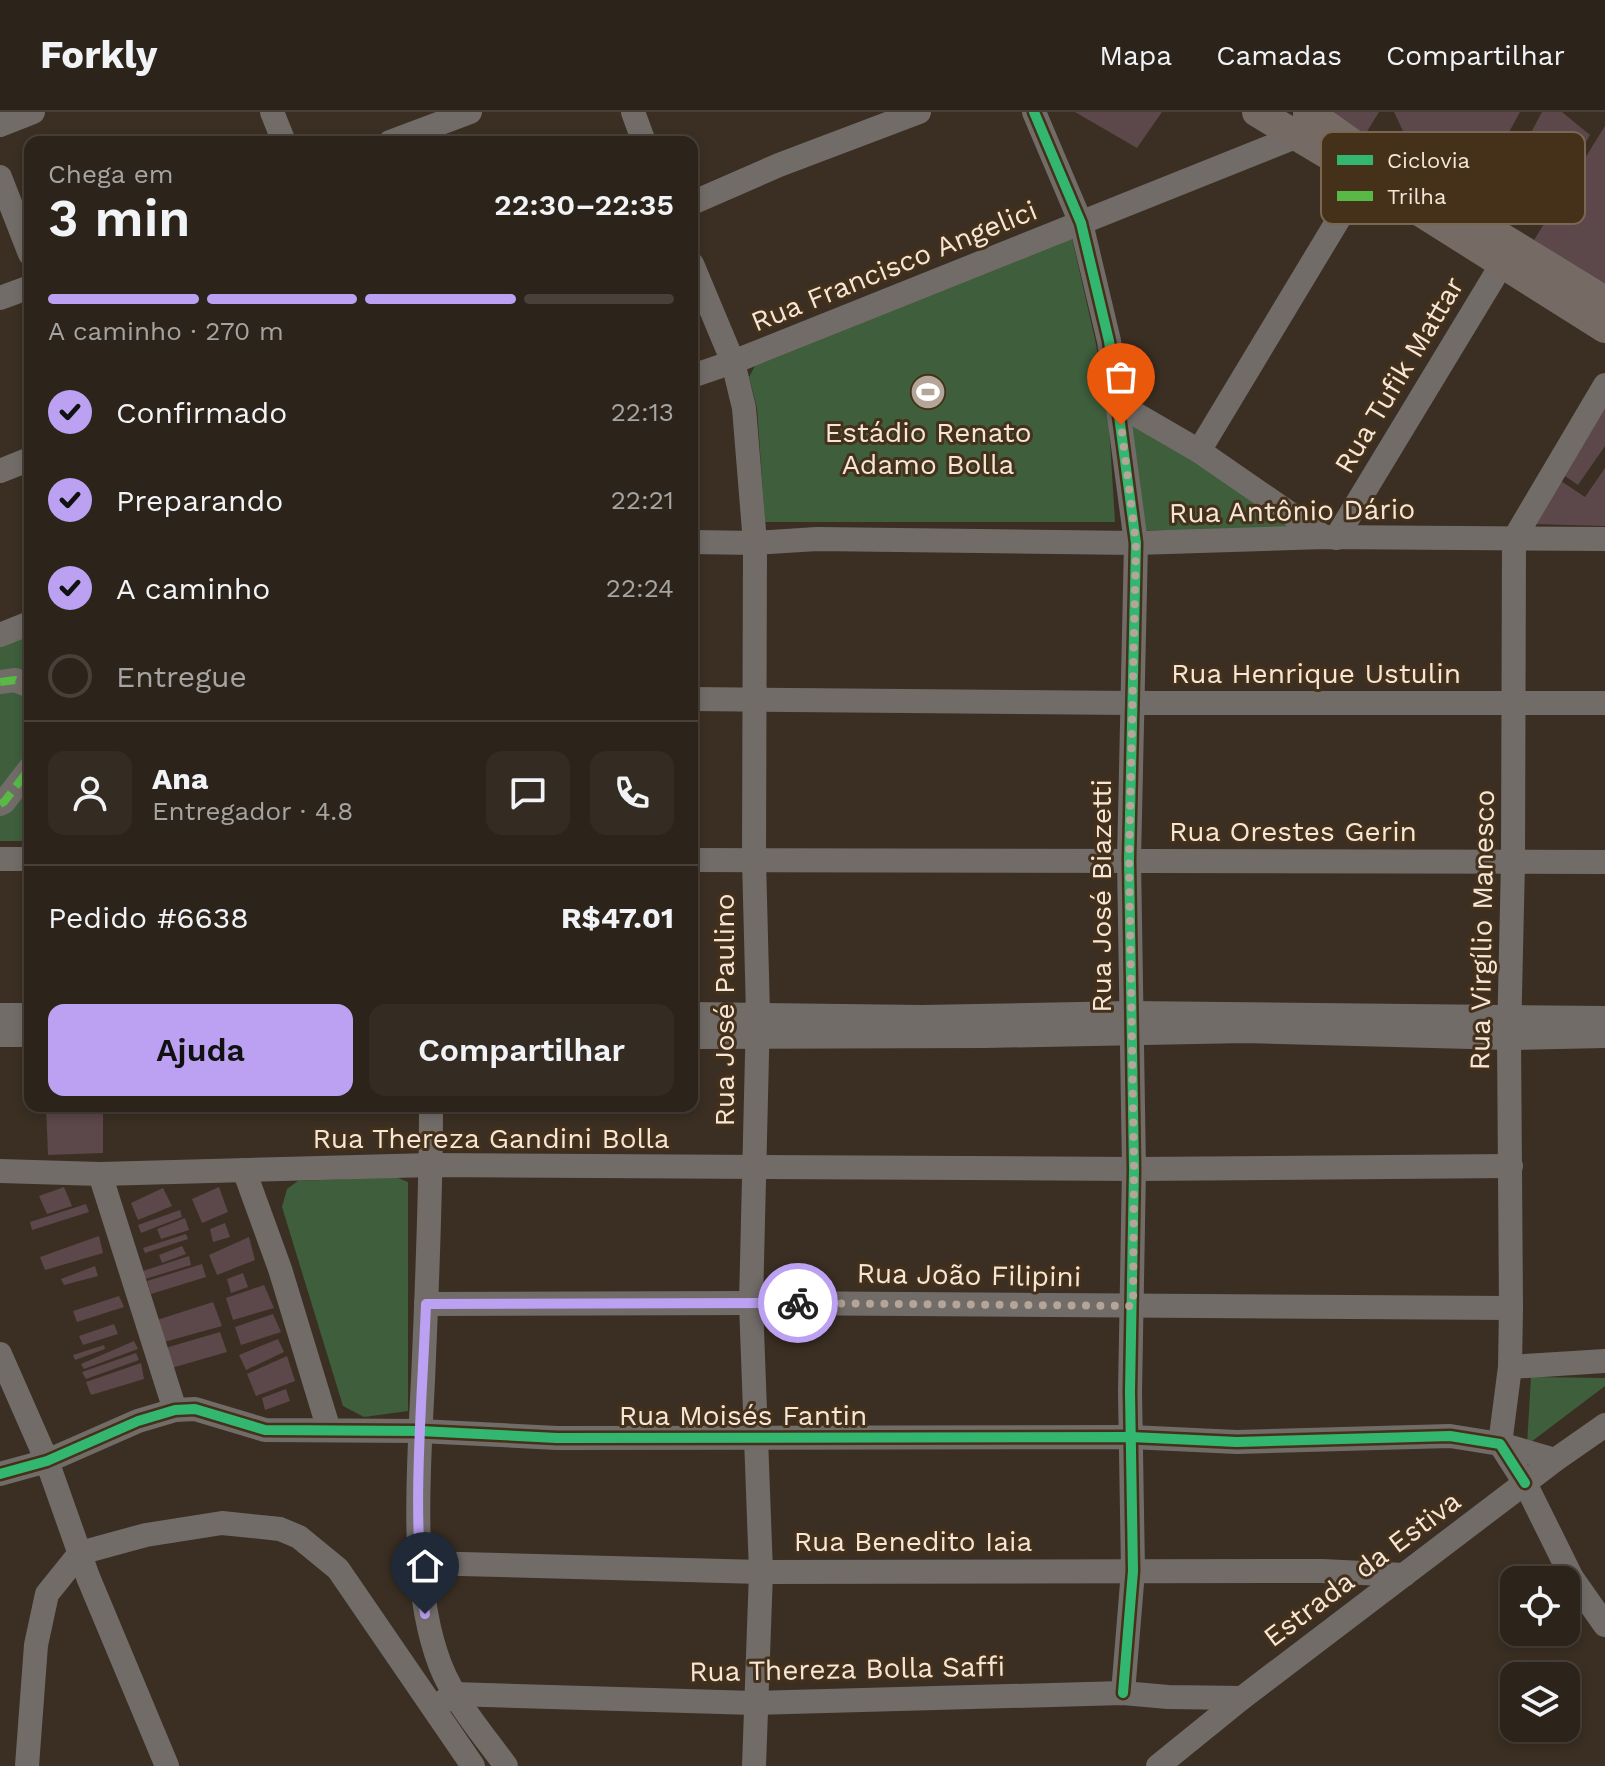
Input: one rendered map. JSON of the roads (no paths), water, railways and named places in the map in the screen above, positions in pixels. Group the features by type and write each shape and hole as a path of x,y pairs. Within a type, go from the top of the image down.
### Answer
{"main road":[{"path":"1257,112 1304,120 1321,133"},
{"path":"1461,224 1508,253 1605,301"},
{"path":"1508,253 1605,328"}],"street":[{"path":"0,125 33,112"},
{"path":"272,112 282,136"},
{"path":"406,136 470,112"},
{"path":"633,112 642,136"},
{"path":"698,200 779,165 919,112"},
{"name":"Rua José Biazetti","path":"1034,112 1081,223 1109,341 1136,543 1129,860 1134,1169 1130,1392 1133,1571 1123,1693"},
{"name":"Rua Francisco Angelici","path":"698,374 1081,223 1304,120"},
{"path":"0,177 24,239"},
{"path":"1199,451 1335,224"},
{"name":"Rua Tufik Mattar","path":"1330,538 1508,253"},
{"name":"Rua José Paulino","path":"698,278 733,362 744,408 755,543 754,860 758,1014 751,1303 761,1572 754,1766"},
{"path":"0,298 24,289"},
{"path":"1514,539 1605,385"},
{"path":"1118,404 1199,451 1330,538"},
{"path":"0,471 24,461"},
{"name":"Rua Antônio Dário","path":"698,542 817,539 1136,543 1330,538 1605,539"},
{"name":"Rua Virgílio Manesco","path":"1500,1444 1510,1367 1511,1308 1514,539"},
{"path":"0,635 24,625"},
{"path":"0,682 15,680 24,684"},
{"name":"Rua Henrique Ustulin","path":"698,699 1605,703"},
{"path":"0,804 24,775"},
{"path":"0,859 24,859"},
{"name":"Rua Orestes Gerin","path":"698,860 1605,862"},
{"path":"698,1014 1130,1022 1373,1033 1510,1027 1605,1018"},
{"path":"0,1015 24,1015"},
{"path":"698,1037 985,1036 1130,1022"},
{"path":"1510,1027 1605,1036"},
{"path":"0,1035 24,1035"},
{"path":"431,1112 420,1431 421,1563 425,1614 444,1701 473,1766"},
{"name":"Rua Thereza Gandini Bolla","path":"0,1171 100,1174 431,1165 1134,1169 1511,1166"},
{"path":"244,1170 280,1269 329,1430"},
{"path":"100,1174 175,1410"},
{"name":"Rua João Filipini","path":"426,1304 1511,1308"},
{"path":"0,1354 47,1461 80,1553 167,1766"},
{"path":"1510,1367 1605,1361"},
{"name":"Rua Moisés Fantin","path":"0,1474 47,1461 138,1421 175,1410 195,1409 265,1430 420,1431 557,1438 1131,1437 1237,1442 1450,1436 1500,1444"},
{"name":"Estrada da Estiva","path":"1158,1766 1242,1698 1605,1425"},
{"path":"1500,1444 1555,1460"},
{"path":"1500,1444 1525,1483 1572,1578 1605,1625"},
{"path":"27,1766 36,1645 47,1594 80,1553 146,1535 222,1523 280,1529 299,1537 338,1569 444,1701 506,1766"},
{"name":"Rua Benedito Iaia","path":"421,1563 761,1572 1322,1571 1404,1575"},
{"name":"Rua Thereza Bolla Saffi","path":"444,1701 755,1703 1123,1693 1242,1698"}],"place":[{"name":"Estádio Renato Adamo Bolla","path":"928,392"}]}
